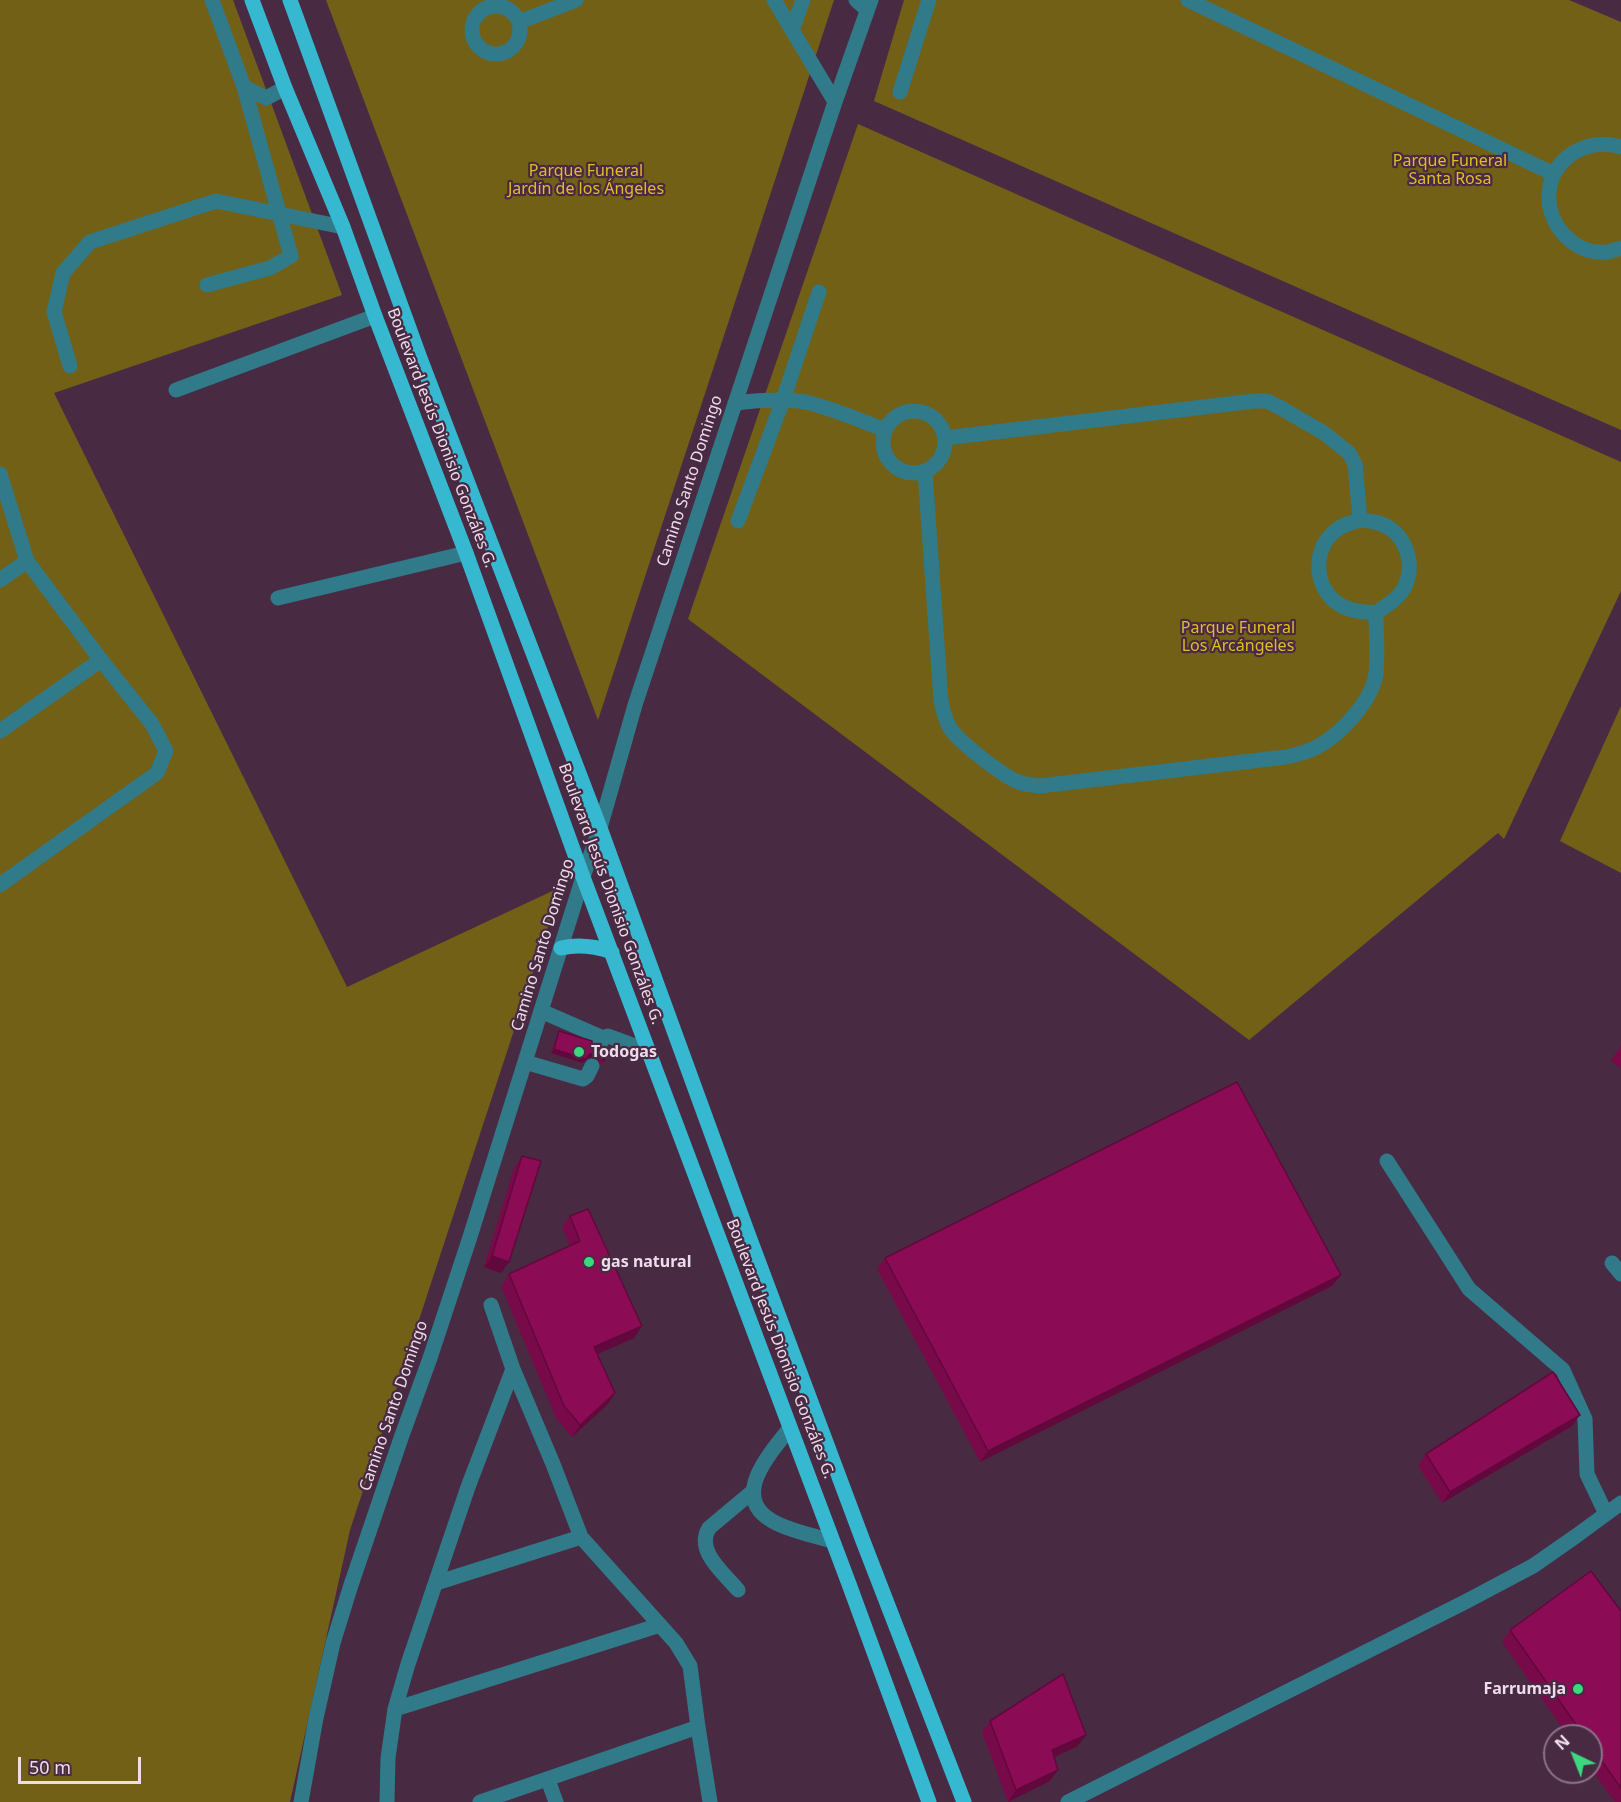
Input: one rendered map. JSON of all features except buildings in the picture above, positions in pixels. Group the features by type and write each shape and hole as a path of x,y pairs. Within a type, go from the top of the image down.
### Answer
{"main road":[{"name":"Boulevard Jesús Dionisio Gonzáles G.","path":"252,0 285,88 343,227 466,553 583,877 929,1802"},
{"name":"Boulevard Jesús Dionisio Gonzáles G.","path":"290,0 424,368 600,828 751,1242 964,1802"},
{"path":"561,948 586,945 612,952"}],"street":[{"path":"207,285 270,268 291,256 244,87 212,0"},
{"path":"519,22 576,0"},
{"path":"774,0 835,102"},
{"path":"792,30 803,0"},
{"path":"900,92 929,0"},
{"path":"1188,0 1554,174"},
{"name":"Camino Santo Domingo","path":"301,1802 333,1643 401,1438 434,1347 600,828 635,705 835,102 865,3"},
{"path":"244,87 266,98 285,88"},
{"path":"1621,147 1600,143 1581,148 1566,158 1554,174 1549,191 1550,210 1558,228 1570,241 1587,250 1606,252 1621,248"},
{"path":"70,366 54,312 63,273 90,242 216,201 343,227"},
{"path":"738,520 783,400 819,292"},
{"path":"176,390 375,316"},
{"path":"735,403 767,399 804,402 824,407 885,430"},
{"path":"945,438 1267,401 1324,433 1349,453 1355,464 1359,520"},
{"path":"908,411 928,414 942,428 945,438 941,458 925,472 915,474 895,468 883,451 882,440 890,421 908,411"},
{"path":"925,472 941,701 945,715 950,728 964,742 1019,783 1040,786 1262,760 1301,754 1317,747 1357,712 1373,684 1376,672 1376,613"},
{"path":"0,474 27,561 152,724 166,751 157,773 0,885"},
{"path":"1359,520 1375,522 1390,528 1401,539 1408,553 1410,568 1406,584 1397,597 1376,613 1355,611 1342,606 1330,597 1322,585 1318,571 1319,557 1324,543 1333,532 1346,524 1359,520"},
{"path":"278,598 466,553"},
{"path":"0,580 27,561"},
{"path":"0,731 101,660"},
{"path":"541,1011 601,1043 611,1036 649,1051"},
{"path":"525,1062 583,1079 587,1076 591,1066"},
{"path":"1387,1161 1469,1289 1563,1370 1585,1419 1587,1474 1606,1514"},
{"path":"491,1305 513,1369 581,1537 676,1643 690,1666 710,1802"},
{"path":"387,1802 388,1758 395,1709 408,1664 468,1487 513,1369"},
{"path":"738,1590 705,1549 705,1534 709,1528 752,1492 764,1464 790,1428"},
{"path":"752,1492 764,1515 778,1524 832,1541"},
{"path":"1068,1802 1533,1566 1621,1503"},
{"path":"436,1583 581,1537"},
{"path":"395,1709 660,1625"},
{"path":"480,1802 698,1727"},
{"path":"548,1780 556,1802"}],"green space":[{"path":"0,0 233,0 342,295 54,393 347,987 561,887 350,1530 290,1802 0,1802"},
{"name":"Parque Funeral Jardín de los Ángeles","path":"326,0 834,0 598,720"},
{"name":"Parque Funeral Santa Rosa","path":"904,0 1569,0 1621,22 1621,430 874,101"},
{"name":"Parque Funeral Los Arcángeles","path":"858,124 1621,462 1621,591 1504,839 1498,833 1249,1040 688,619"},
{"path":"1621,706 1621,873 1560,841"}],"place":[{"name":"Todogas","path":"579,1052"},
{"name":"gas natural","path":"589,1262"},
{"name":"Farrumaja","path":"1578,1689"}]}
